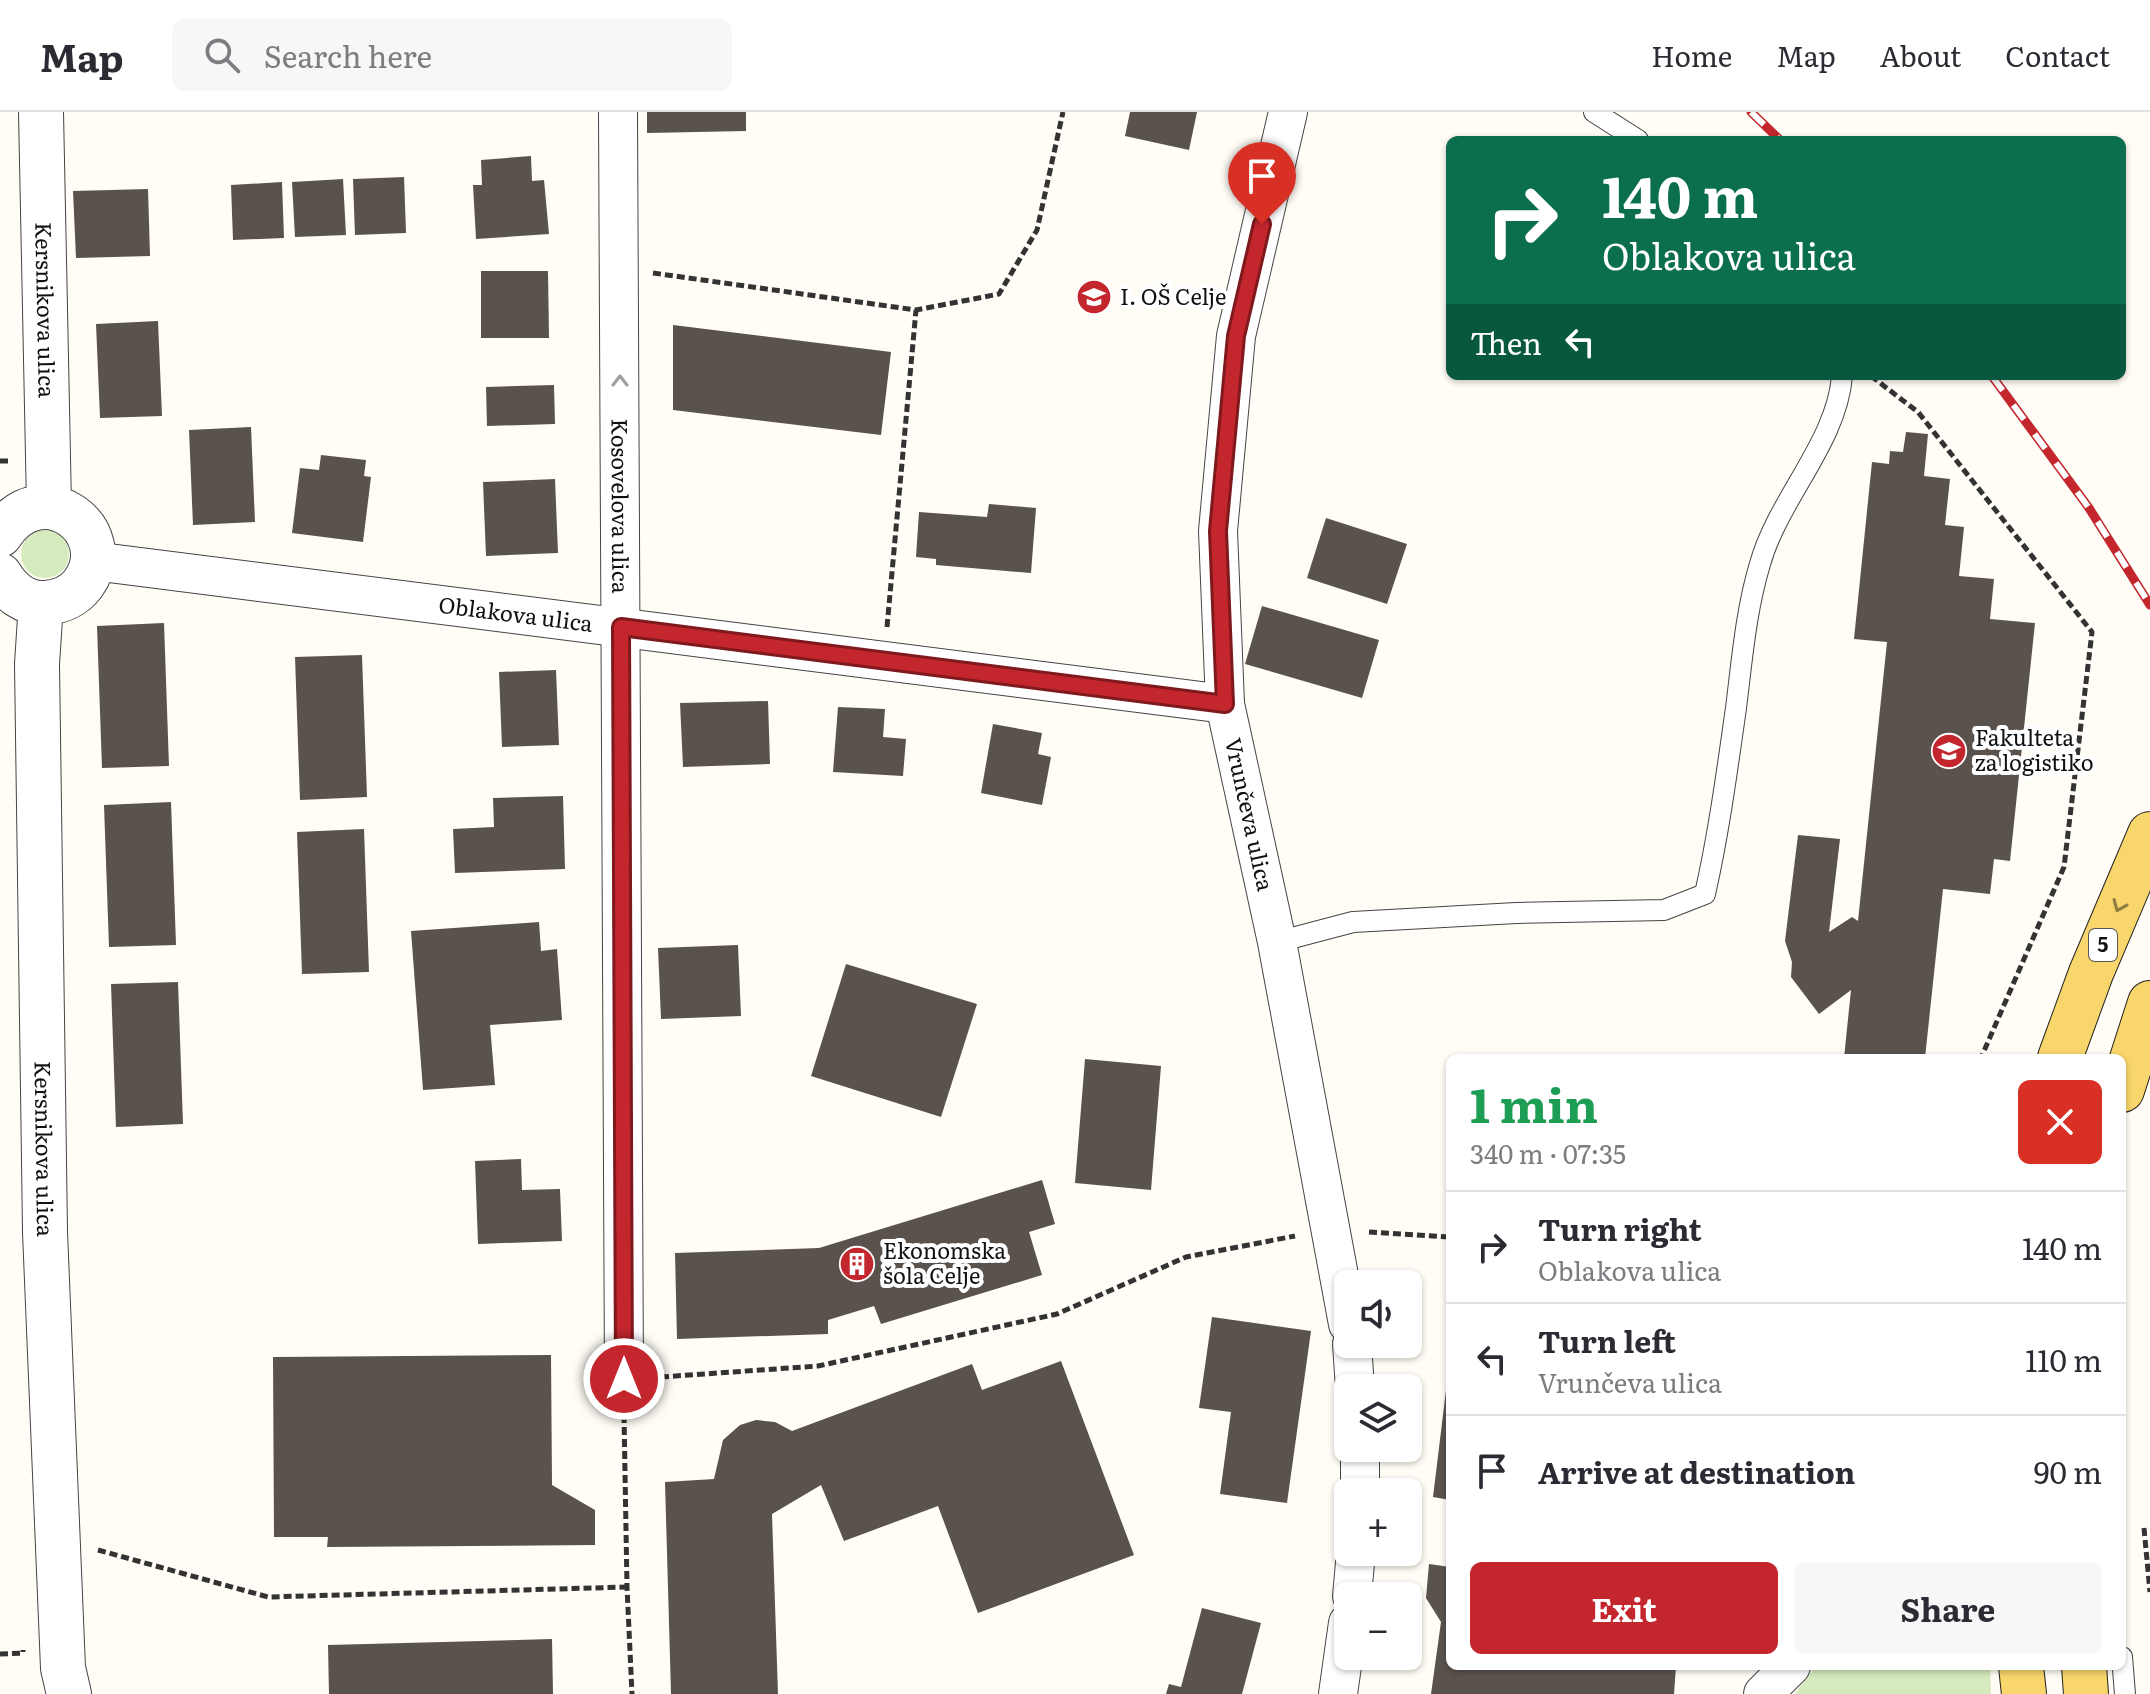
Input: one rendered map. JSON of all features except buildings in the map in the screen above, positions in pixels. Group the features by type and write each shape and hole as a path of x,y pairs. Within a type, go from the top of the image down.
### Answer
{"main road":[{"name":"5","path":"2061,1054 2091,973 2150,834"},
{"path":"2126,1078 2150,1003"},
{"path":"2021,1670 2024,1694"},
{"path":"2084,1670 2086,1694"}],"street":[{"name":"Kersnikova ulica","path":"41,112 49,506"},
{"name":"Kosovelova ulica","path":"618,112 624,1379"},
{"name":"Vrunčeva ulica","path":"1288,112 1236,336 1218,531 1225,704 1277,942 1338,1270"},
{"path":"0,535 20,512 49,506 64,510 87,531 93,561"},
{"name":"Kersnikova ulica","path":"12,588 55,602 69,597 81,587 93,561"},
{"name":"Oblakova ulica","path":"93,561 1225,704"},
{"name":"Kersnikova ulica","path":"12,588 37,664 45,1232 63,1668 69,1694"},
{"path":"1338,1694 1341,1670"},
{"path":"1763,1694 1787,1670"}],"lane":[{"path":"1594,112 1632,136"},
{"path":"1277,942 1353,922 1516,913 1664,910 1705,894 1719,828 1748,619 1760,562 1777,519 1840,399 1842,380"},
{"path":"2123,1670 2125,1694"}],"path":[{"path":"620,268 916,310 999,294 1037,230 1063,112"},
{"path":"886,636 916,310"},
{"path":"1876,380 1918,412 2092,632 2064,867 1983,1054"},
{"path":"632,1694 624,1379 818,1366 1057,1314 1186,1257 1331,1229 1446,1237"},
{"path":"2144,1528 2150,1592"},
{"path":"58,1555 96,1549 268,1597 627,1587"},
{"path":"0,1654 23,1653 21,1639"}],"green space":[{"path":"45,530 62,537 69,554 62,571 45,578 28,571 21,554 28,537"},
{"path":"1813,1670 1990,1670 1991,1694 1795,1694"}],"railway":[{"path":"1751,112 1776,136"},
{"path":"1995,380 2089,508 2150,605"}],"place":[{"name":"I. OŠ Celje","path":"1094,297"},
{"name":"Fakulteta za logistiko","path":"1949,751"},
{"name":"Ekonomska šola Celje","path":"857,1264"}],"route":[{"path":"624,1379 621,627 1225,704 1218,531 1236,336 1262,224"}]}
